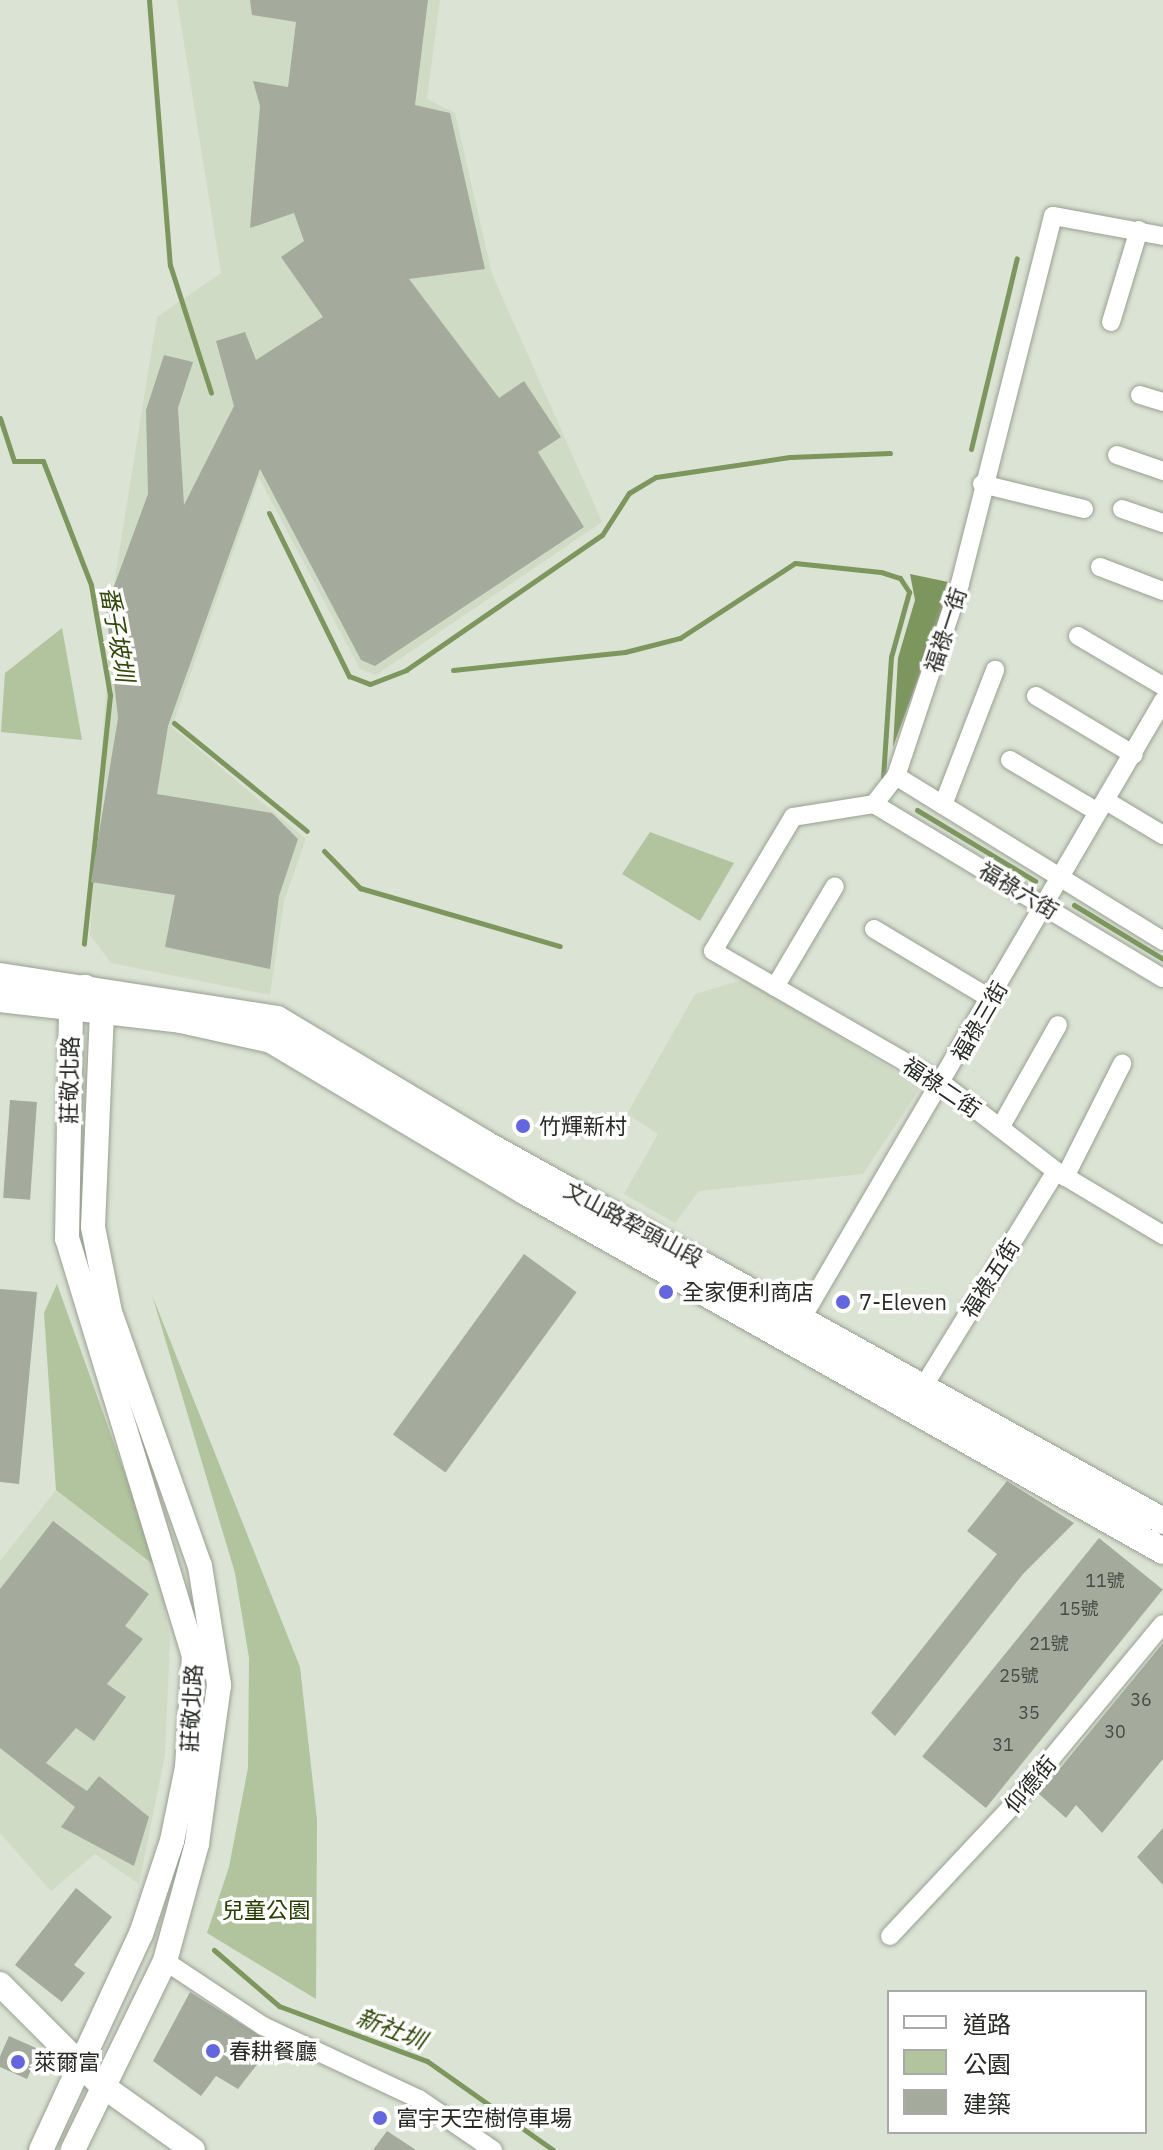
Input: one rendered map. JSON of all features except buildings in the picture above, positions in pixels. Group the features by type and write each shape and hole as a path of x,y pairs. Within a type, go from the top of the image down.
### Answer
{"main road":[{"name":"文山路犂頭山段","path":"0,976 277,1019 484,1143 804,1316 1163,1521"},
{"name":"文山路犂頭山段","path":"0,999 71,1011 102,1012 271,1040 1163,1551"}],"street":[{"name":"福祿一街","path":"874,804 896,776 960,584 982,484 1053,216 1139,230"},
{"path":"1111,322 1139,230 1163,236"},
{"path":"1140,395 1163,402"},
{"path":"1117,455 1163,471"},
{"path":"982,484 1084,509"},
{"path":"1122,509 1163,523"},
{"path":"1100,567 1163,591"},
{"path":"1078,636 1163,686"},
{"path":"943,805 995,670"},
{"path":"1036,696 1134,755"},
{"name":"福祿三街","path":"790,1339 943,1084 1163,701"},
{"path":"1010,760 1163,835"},
{"name":"福祿六街","path":"896,776 1163,941"},
{"name":"福祿六街","path":"874,804 1163,978"},
{"name":"福祿二街","path":"874,804 793,817 713,951 943,1084 1061,1174 1163,1235"},
{"path":"775,987 835,886"},
{"path":"874,929 991,999"},
{"name":"莊敬北路","path":"41,2150 78,2063 141,1934 172,1841 187,1767 194,1656 67,1239 71,1011 85,987 102,1012 93,1227 110,1312 200,1566 219,1685 197,1844 165,1961 100,2084 73,2150"},
{"path":"1000,1128 1058,1025"},
{"name":"福祿五街","path":"925,1384 1061,1174 1122,1064"},
{"name":"仰德街","path":"890,1936 1010,1808 1163,1624"},
{"path":"165,1961 263,2026 419,2099 493,2150"},
{"path":"0,1984 100,2084 193,2150"}],"shaded area":[{"path":"177,0 440,0 427,99 455,113 492,274 602,522 376,675 360,669 259,478 172,727 306,839 284,901 270,995 111,963 90,935 112,596 157,317 221,273"},
{"path":"910,574 953,583 893,747 898,658 915,600"},
{"path":"745,979 921,1087 863,1174 699,1191 675,1223 624,1194 658,1134 627,1114 695,994"},
{"path":"56,1490 159,1569 170,1640 165,1755 139,1884 95,1854 51,1891 0,1833 0,1561"}],"green space":[{"path":"62,628 82,740 1,732 5,673"},
{"path":"650,832 734,863 700,921 622,874"},
{"path":"57,1284 159,1569 56,1490 44,1313"},
{"name":"兒童公園","path":"152,1295 300,1667 317,1820 316,1999 207,1933 229,1867 248,1768 249,1658 235,1573"}],"waterway":[{"path":"149,0 170,265 211,393"},
{"path":"971,449 1017,258"},
{"name":"番子坡圳","path":"0,418 14,461 43,461 91,585 110,695 84,944"},
{"path":"269,513 349,676 370,684 406,670 602,535 629,493 656,477 790,457 890,453"},
{"path":"453,670 625,652 680,638 795,563 881,572 900,578 909,592 891,657 883,777"},
{"path":"174,723 307,831"},
{"path":"917,810 1035,881"},
{"path":"324,851 360,888 560,946"},
{"path":"1074,905 1163,959"},
{"name":"新社圳","path":"214,1950 279,2006 427,2061 553,2150"}],"place":[{"name":"竹輝新村","path":"523,1126"},
{"name":"全家便利商店","path":"666,1292"},
{"name":"7-Eleven","path":"843,1302"},
{"name":"春耕餐廳","path":"213,2051"},
{"name":"萊爾富","path":"18,2062"},
{"name":"富宇天空樹停車場","path":"380,2118"}]}
